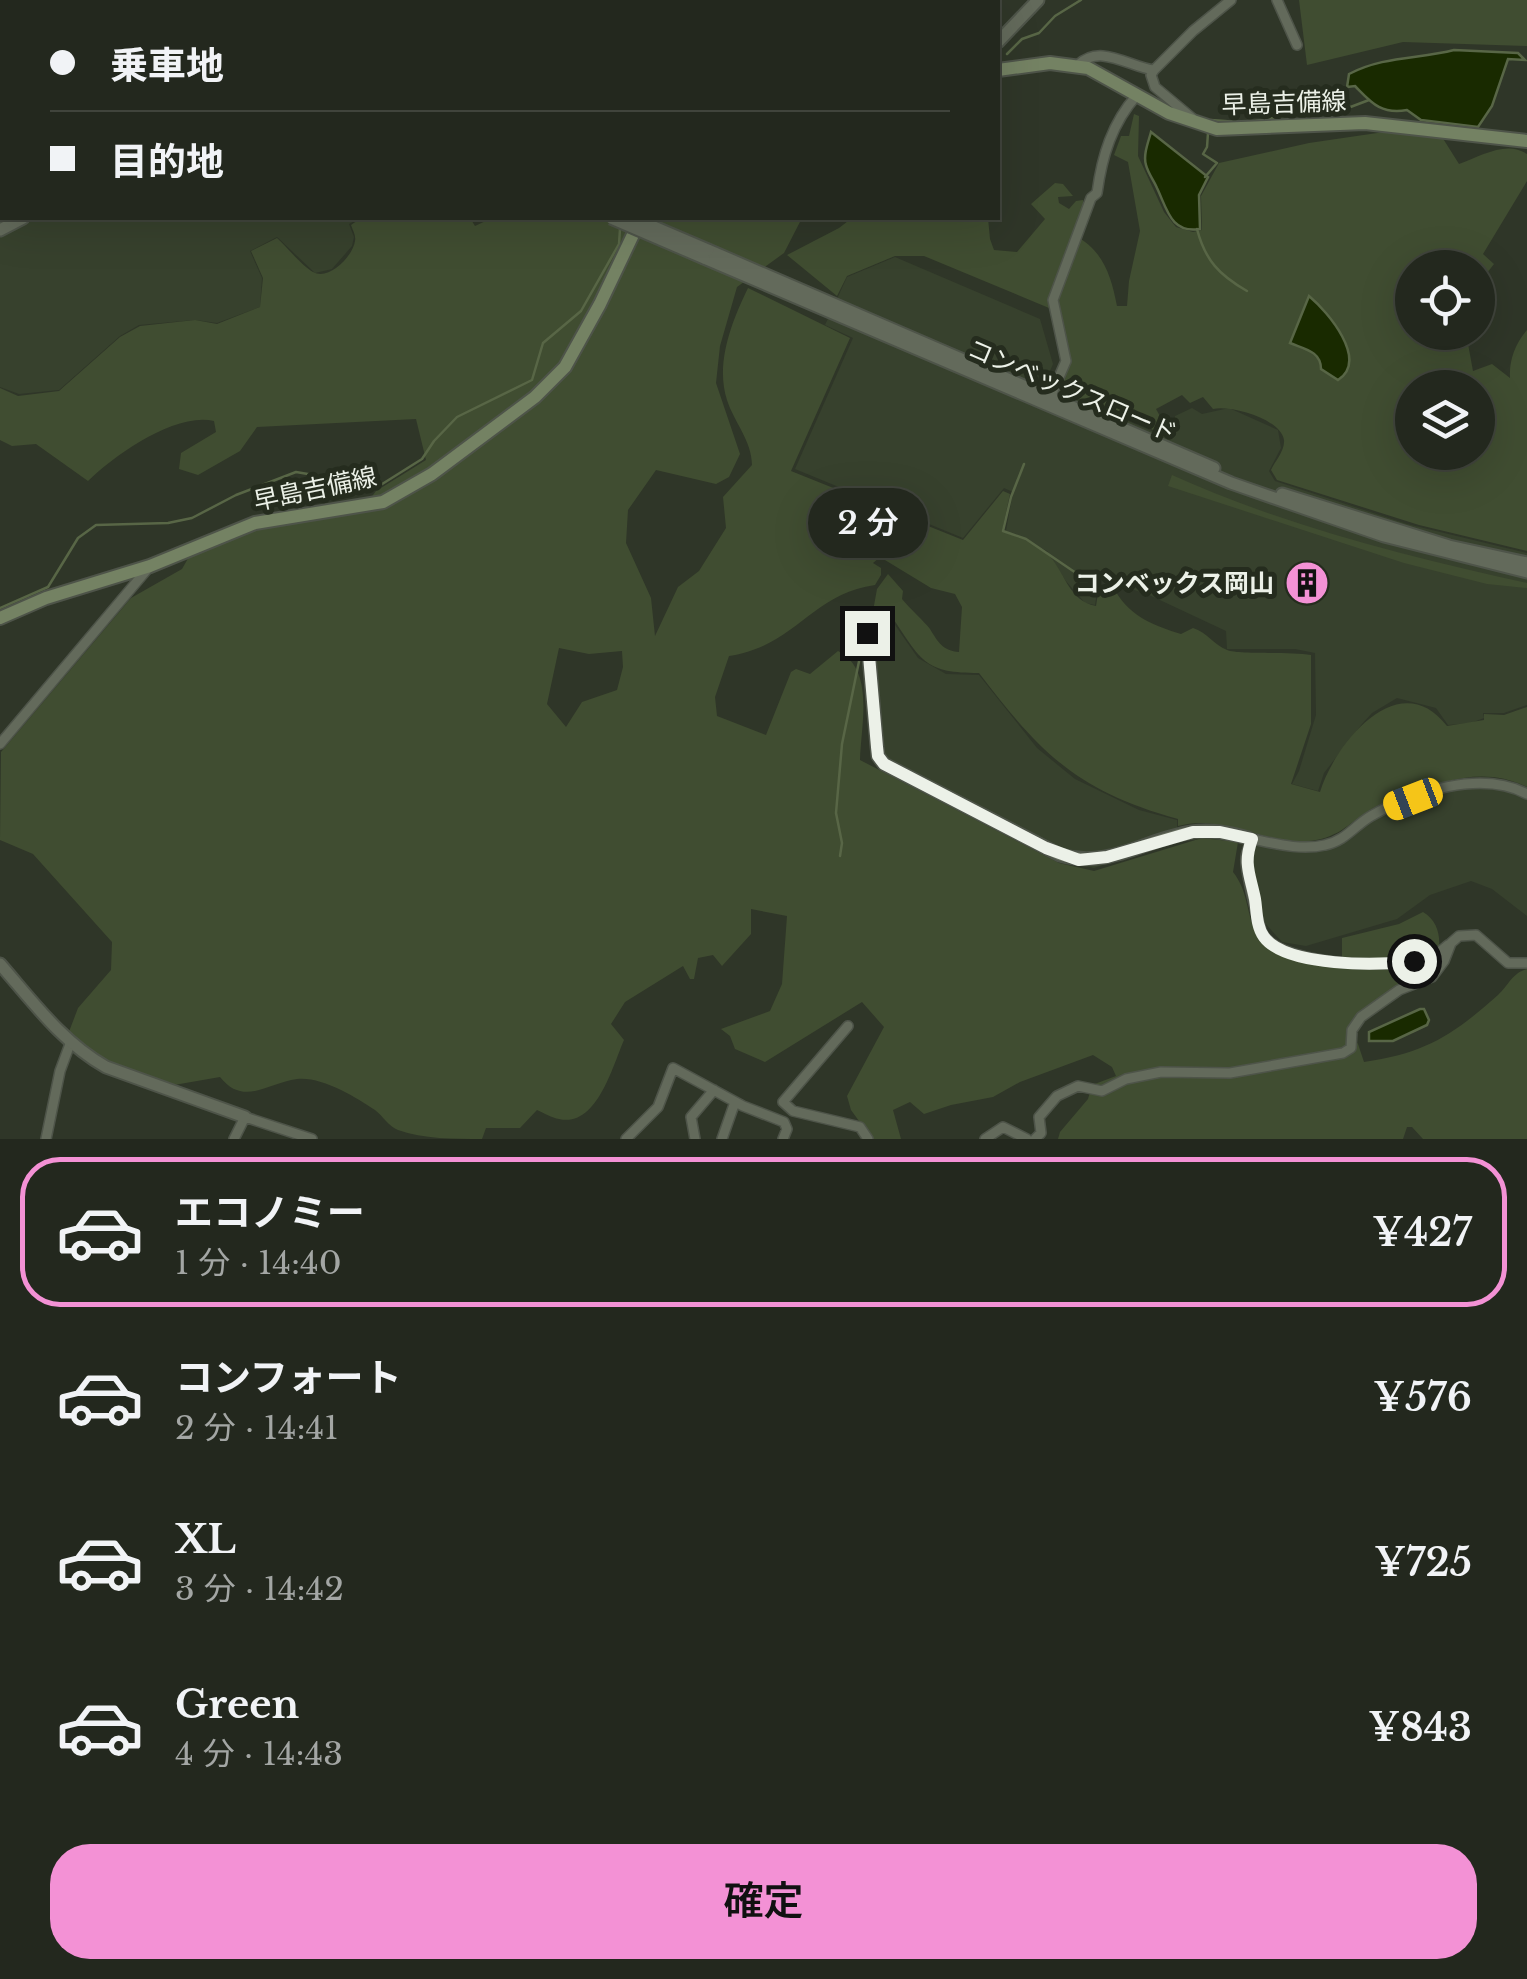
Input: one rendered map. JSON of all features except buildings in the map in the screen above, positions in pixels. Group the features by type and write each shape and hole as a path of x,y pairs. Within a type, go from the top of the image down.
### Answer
{"main road":[{"name":"早島吉備線","path":"1000,70 1050,63 1078,65 1200,126 1234,130 1365,123 1522,141"},
{"name":"早島吉備線","path":"0,618 46,598 150,566 255,523 383,502 448,462 535,397 565,368 639,220"}],"street":[{"path":"1000,40 1038,0"},
{"path":"1200,126 1155,87 1151,76 1193,31 1231,0"},
{"path":"1277,0 1297,45"},
{"path":"1078,65 1088,57 1110,56 1154,70"},
{"path":"1050,398 1066,361 1053,300 1091,198 1097,194 1102,159 1121,113 1137,95"},
{"path":"1522,141 1527,150"},
{"name":"コンベックスロード","path":"616,220 706,254 1235,477 1449,546 1527,563"},
{"name":"コンベックスロード","path":"637,220 1107,432 1262,495 1400,541 1527,572"},
{"path":"0,744 150,566"},
{"path":"867,633 878,756 884,764 1046,848 1079,860 1107,857 1193,832 1220,832 1300,847 1330,845 1375,814 1474,781 1508,785 1527,794"},
{"path":"1250,838 1245,858 1258,920 1264,937 1281,949 1352,964 1403,962 1430,957 1463,934 1472,934 1508,963 1527,963"},
{"path":"986,1139 1003,1127 1036,1138 1039,1117 1058,1096 1078,1086 1102,1091 1126,1079 1161,1072 1230,1073 1344,1054 1351,1048 1352,1030 1361,1017 1400,990 1432,977 1451,943"},
{"path":"0,964 70,1044 106,1067 312,1139"},
{"path":"848,1026 783,1102 793,1111 860,1127 868,1139"},
{"path":"46,1139 60,1071 70,1044"},
{"path":"626,1139 658,1107 673,1068 735,1102 784,1122 785,1134"},
{"path":"696,1139 690,1123 692,1117 714,1090"},
{"path":"722,1139 735,1102"},
{"path":"785,1134 793,1111"},
{"path":"234,1139 245,1117"},
{"path":"639,1127 644,1139"}],"shaded area":[{"path":"1299,0 1527,0 1527,46 1403,42 1307,65"},
{"path":"1454,50 1518,53 1525,60 1508,59 1492,106 1478,127 1421,120 1407,110 1383,109 1355,86 1347,87 1349,74 1362,68"},
{"path":"1134,114 1139,116 1138,156 1164,212 1176,227 1193,232 1202,230 1201,196 1219,163 1309,143 1384,132 1442,137 1459,164 1502,149 1527,154 1527,181 1485,250 1395,250 1395,350 1469,350 1473,370 1395,370 1395,470 1495,470 1495,370 1476,370 1492,364 1510,378 1514,352 1527,330 1527,551 1419,525 1277,480 1271,470 1283,448 1281,432 1254,415 1213,409 1203,397 1190,403 1182,395 1156,409 1166,427 1161,433 1056,390 1069,359 1049,308 924,256 895,256 847,276 837,296 787,255 849,220 988,220 994,250 1017,252 1045,219 1031,204 1055,183 1063,184 1073,196 1058,197 1059,203 1069,209 1083,200 1074,235 1092,248 1104,264 1117,306 1127,306 1140,231 1128,162 1114,155 1121,136 1129,136"},
{"path":"1151,132 1208,177 1199,195 1200,229 1182,228 1167,212 1146,165"},
{"path":"0,220 356,220 349,224 354,237 352,246 332,269 315,273 277,237 250,251 262,278 260,307 217,323 195,320 139,325 120,336 59,390 19,394 0,387"},
{"path":"358,220 471,220 475,226 488,220 801,220 784,253 737,287 720,346 716,383 740,454 729,477 716,484 656,470 628,510 626,543 651,598 655,636 678,587 699,571 726,528 723,497 752,465 749,448 727,400 723,372 731,328 748,288 850,338 791,471 963,540 1003,491 1010,494 1002,531 1042,549 1073,592 1087,603 1096,606 1099,587 1116,592 1129,608 1153,624 1181,634 1193,628 1227,650 1311,655 1311,724 1291,784 1320,792 1339,752 1354,733 1371,717 1390,707 1409,703 1428,709 1447,726 1484,720 1484,714 1504,715 1527,707 1527,787 1482,776 1453,780 1377,806 1321,839 1285,840 1214,824 1178,826 1178,819 1113,796 1064,766 1022,726 979,673 936,667 919,655 894,620 871,622 877,589 888,574 903,591 902,599 938,642 959,652 962,607 955,594 931,588 880,557 873,563 881,568 875,585 835,598 771,642 729,656 715,697 717,716 766,735 791,672 796,669 810,674 838,651 850,660 861,684 860,760 1059,863 1094,871 1202,838 1238,842 1233,872 1242,886 1255,931 1262,942 1284,956 1355,968 1342,960 1342,938 1399,924 1423,912 1438,931 1438,956 1432,973 1357,1016 1347,1031 1358,1044 1364,1062 1404,1054 1451,1032 1527,969 1527,1139 1423,1139 1407,1127 1403,1139 1058,1139 1088,1099 1092,1085 1116,1076 1112,1067 1093,1055 1020,1082 993,1097 924,1114 910,1102 893,1110 901,1139 872,1139 851,1110 847,1096 884,1027 862,1002 765,1062 735,1049 730,1036 721,1029 770,1011 782,984 787,916 751,909 751,934 722,966 713,955 698,958 694,979 690,979 683,966 625,1002 611,1024 624,1040 602,1092 584,1114 559,1119 537,1110 520,1128 486,1128 482,1139 428,1137 398,1130 348,1094 306,1079 247,1092 229,1086 220,1077 174,1085 109,1063 67,1037 78,1008 111,970 112,942 33,854 0,840 1,752 131,598 182,569 190,555 260,528 361,511 376,491 426,460 416,419 257,427 240,451 198,475 179,469 181,453 216,432 214,421 198,420 146,438 88,481 36,444 12,446 0,440 0,388 18,396 59,391 120,337 140,326 195,320 217,324 260,307 263,278 251,251 277,238 308,269 319,274 333,270 345,260 355,237 351,225","holes":["559,648 589,654 622,651 623,667 617,690 582,702 566,727 547,704"]},
{"path":"895,257 1040,319 1053,364 1044,385 1163,436 1173,426 1175,416 1192,408 1202,414 1229,408 1278,430 1281,448 1269,471 1275,481 1407,524 1527,553 1527,705 1504,713 1483,713 1484,718 1471,723 1448,725 1436,708 1397,698 1362,724 1324,773 1318,791 1292,784 1316,715 1315,653 1295,649 1227,649 1226,631 1147,594 1099,579 1095,605 1085,603 1047,551 1006,531 1013,492 1004,488 963,538 795,469 853,338 825,325 847,277"},
{"path":"1309,296 1335,324 1347,349 1349,361 1338,380 1321,369 1315,354 1290,343"},
{"path":"1172,475 1302,524 1392,551 1527,583 1527,588 1487,584 1404,563 1168,486"},
{"path":"893,622 918,658 946,674 979,675 1037,748 1075,779 1139,810 1177,820 1177,828 1215,824 1300,844 1327,842 1341,836 1373,809 1455,780 1488,777 1519,784 1527,788 1527,916 1492,889 1471,881 1430,895 1397,919 1306,946 1282,942 1264,922 1247,860 1256,844 1202,836 1094,868 1060,860 874,764 863,641 872,623"},
{"path":"1424,1009 1429,1020 1427,1025 1393,1041 1369,1041 1369,1032"}],"waterway":[{"path":"1007,54 1022,39 1039,33 1055,16 1081,0"},
{"path":"1256,121 1294,114 1332,114 1369,100"},
{"path":"1211,120 1238,122"},
{"path":"1205,177 1217,163 1203,154 1208,133"},
{"path":"0,608 48,587 78,538 96,525 168,523 192,518 236,495 296,472 379,486 422,459 457,417 532,380 543,343 581,311 619,244 620,229"},
{"path":"1197,229 1215,266 1247,291"},
{"path":"1024,464 1003,531 1026,539 1083,574"},
{"path":"840,856 842,843 836,813 842,744 863,642"}],"place":[{"name":"コンベックス岡山","path":"1307,583"}],"route":[{"path":"867,633 878,756 884,764 1046,848 1079,860 1107,857 1193,832 1220,832 1252,839 1245,858 1260,928 1272,944 1294,953 1352,964 1414,961"}]}
